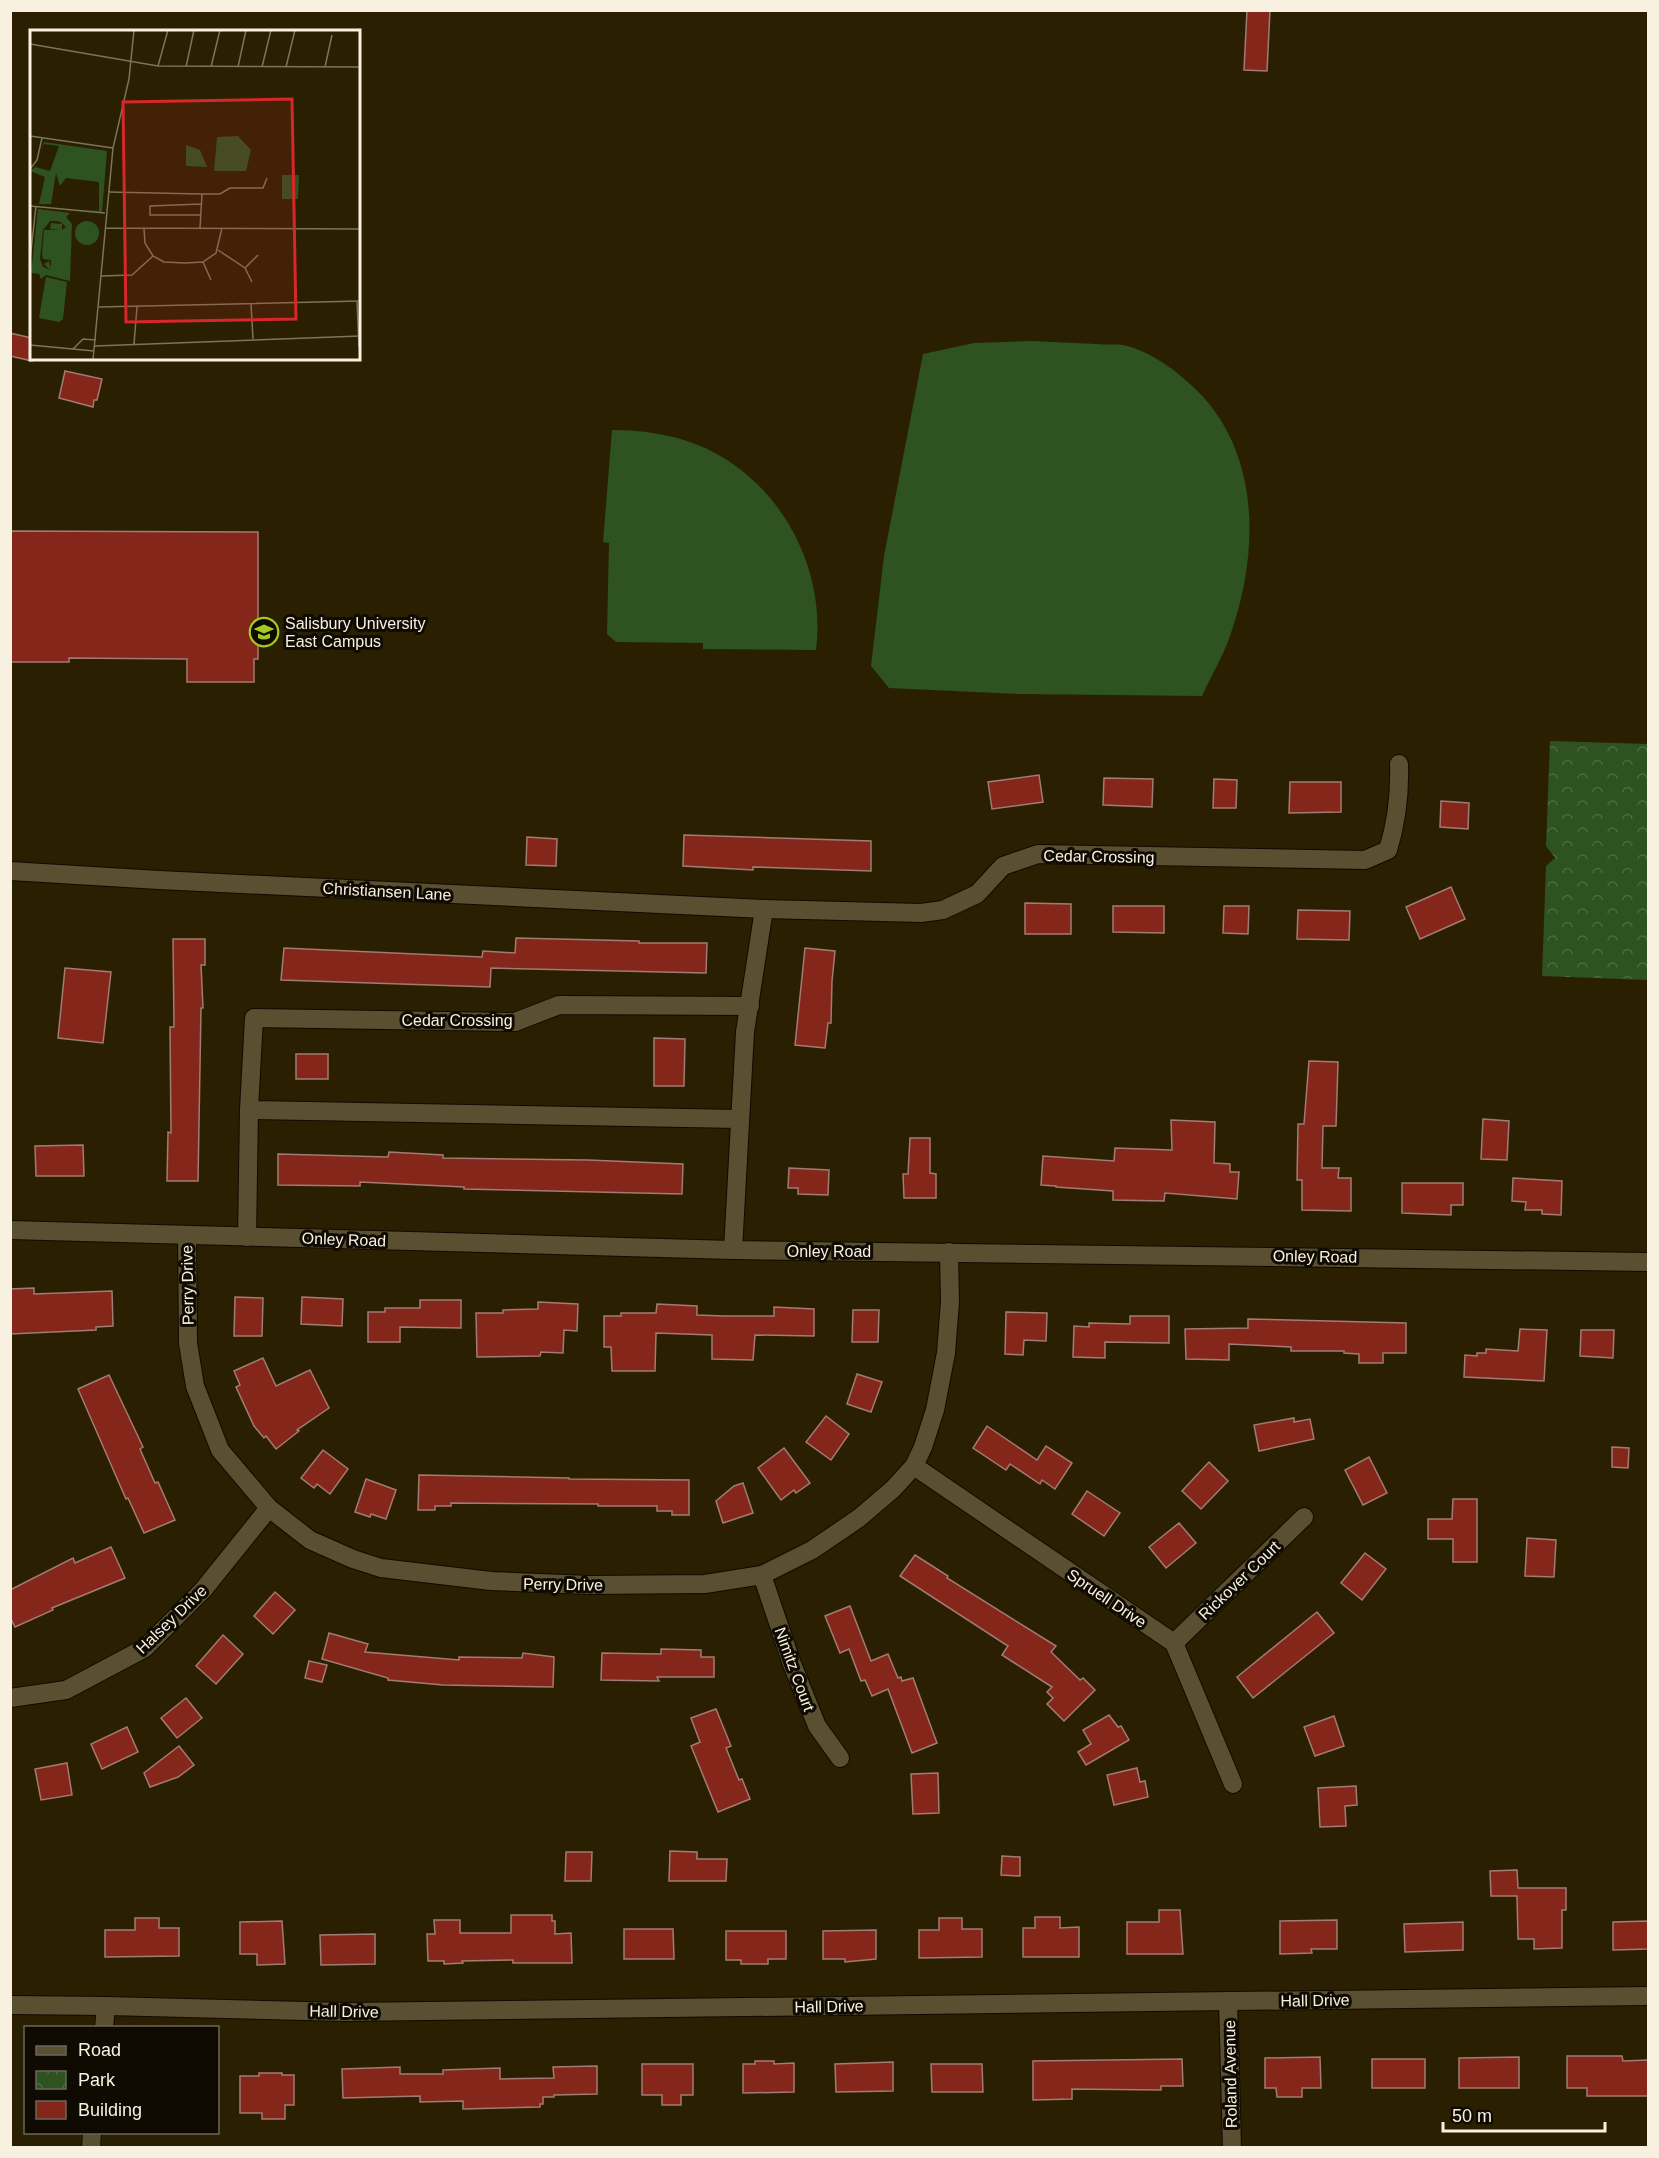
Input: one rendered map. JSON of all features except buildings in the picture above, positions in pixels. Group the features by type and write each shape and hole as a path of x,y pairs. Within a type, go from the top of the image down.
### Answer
{"street":[{"name":"Cedar Crossing","path":"764,909 921,913 943,910 977,894 1003,866 1038,854 1365,860 1388,850 1395,828 1400,791 1399,764"},
{"name":"Christiansen Lane","path":"10,871 764,909"},
{"path":"732,1250 745,1032 764,909"},
{"name":"Cedar Crossing","path":"247,1237 249,1110 254,1018 515,1022 559,1005 750,1006"},
{"path":"249,1110 740,1119"},
{"name":"Onley Road","path":"10,1230 732,1250 1648,1262"},
{"name":"Perry Drive","path":"187,1235 188,1343 195,1386 220,1450 269,1508 310,1540 353,1559 381,1568 491,1581 589,1585 705,1584 762,1575 812,1550 859,1518 893,1489 914,1466 930,1427 946,1353 950,1302 949,1252"},
{"name":"Spruell Drive","path":"914,1466 1174,1643"},
{"name":"Halsey Drive","path":"10,1698 66,1690 146,1648 203,1590 269,1508"},
{"name":"Rickover Court","path":"1174,1643 1304,1517"},
{"name":"Nimitz Court","path":"762,1575 792,1664 817,1726 840,1758"},
{"path":"1174,1643 1233,1784"},
{"name":"Hall Drive","path":"10,2006 346,2012 1648,1996"},
{"name":"Roland Avenue","path":"1228,2001 1232,2148"},
{"path":"104,2026 106,2006"}],"green space":[{"path":"1032,341 1123,345 1150,355 1190,384 1213,409 1230,437 1241,467 1248,499 1247,565 1241,598 1229,639 1202,696 1020,694 889,688 871,666 884,556 923,354 974,343"},
{"path":"612,430 656,433 698,445 726,460 751,479 773,502 791,528 804,556 813,587 817,618 816,650 703,649 703,643 616,642 607,634 609,543 603,542"},
{"path":"1550,741 1648,744 1648,980 1542,976 1546,866 1555,858 1546,846"}],"place":[{"name":"Salisbury University East Campus","path":"264,632"}]}
